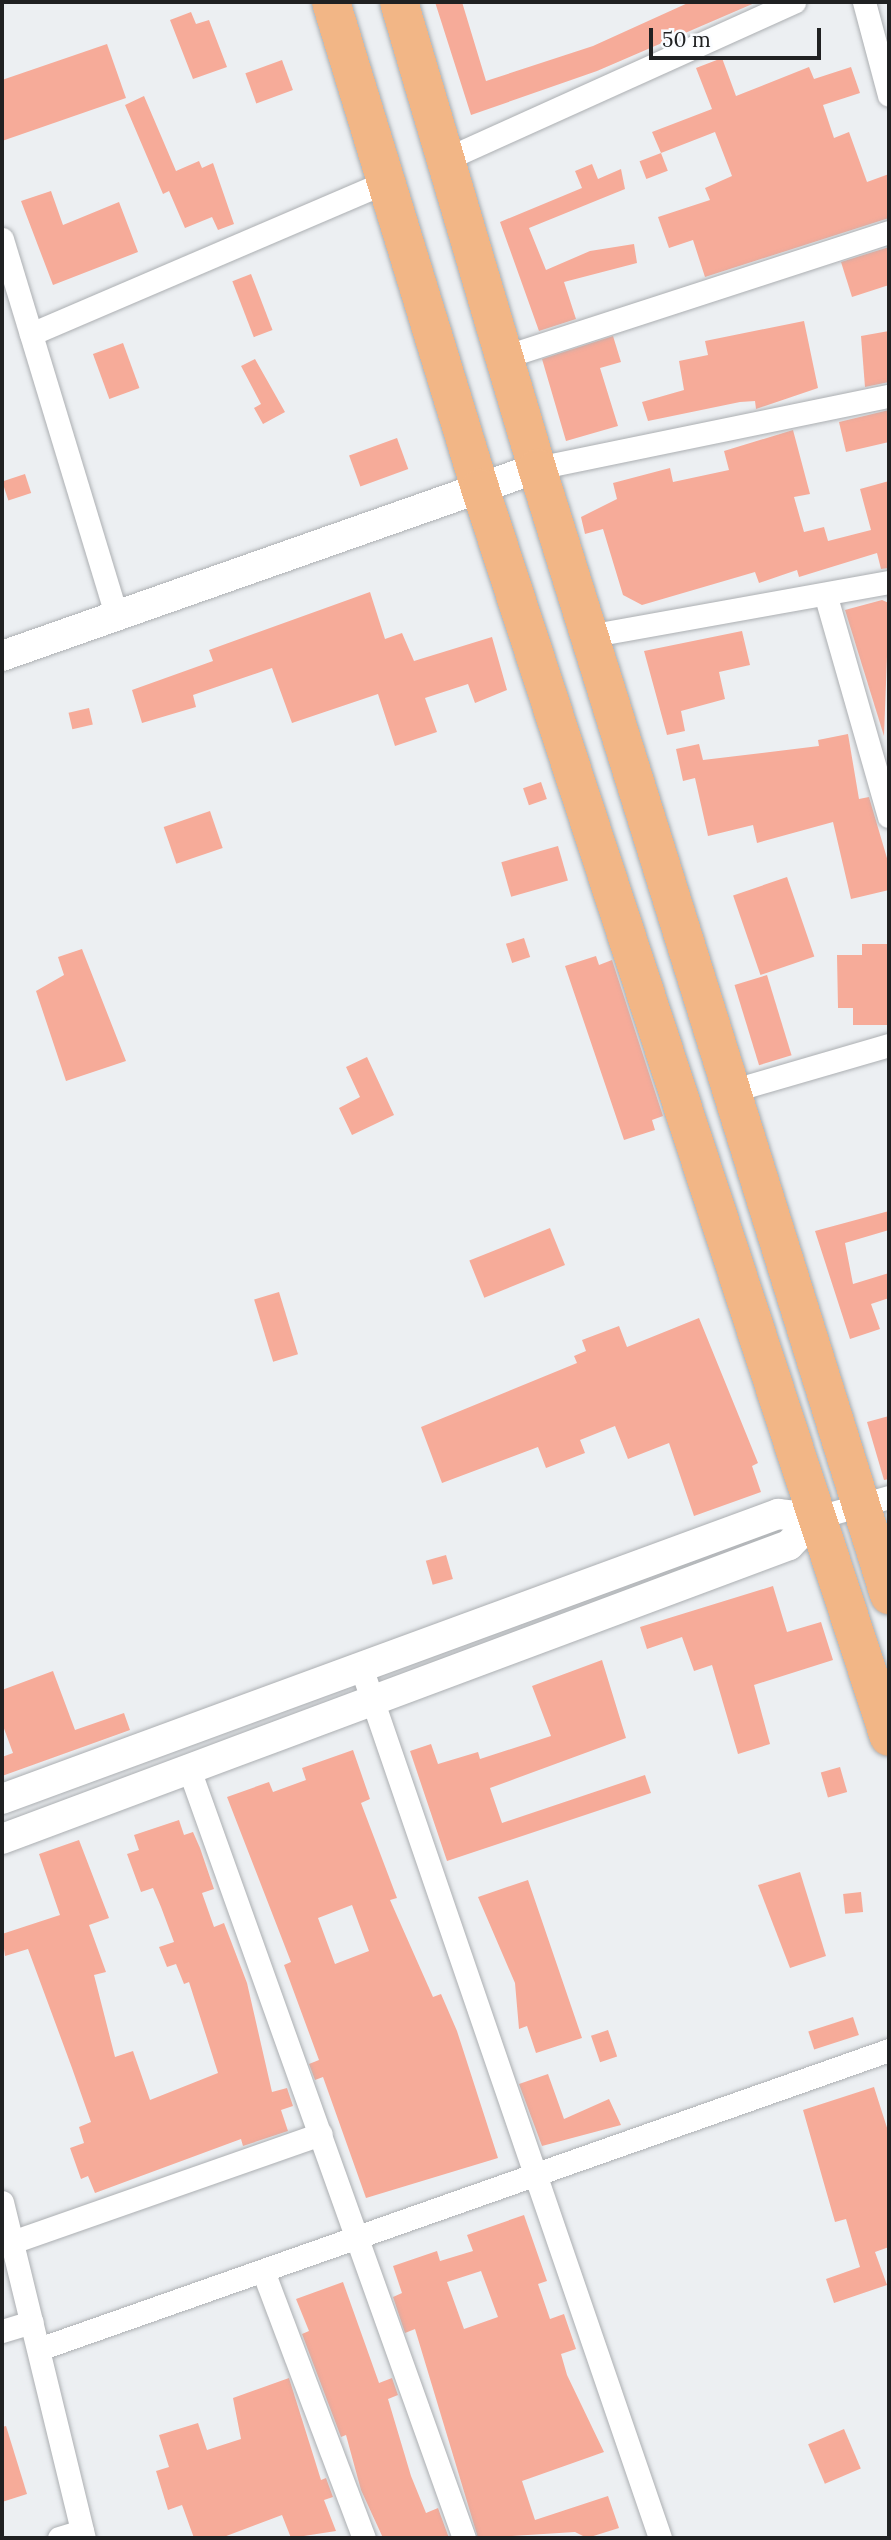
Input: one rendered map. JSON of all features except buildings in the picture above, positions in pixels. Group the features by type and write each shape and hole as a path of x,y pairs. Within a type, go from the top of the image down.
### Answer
{"highway":[{"path":"331,2 480,488 815,1518 889,1737"},
{"path":"400,2 537,468 594,635 734,1090 874,1500 889,1595"}],"street":[{"path":"446,159 794,2"},
{"path":"864,2 889,95"},
{"path":"31,334 386,182"},
{"path":"504,357 889,232"},
{"path":"2,239 115,612"},
{"path":"2,656 115,612 537,468 889,396"},
{"path":"594,635 826,597 889,582"},
{"path":"826,597 882,764 889,816"},
{"path":"734,1090 889,1045"},
{"path":"2,1799 778,1514 815,1518 874,1500"},
{"path":"2,1839 789,1545 815,1518"},
{"path":"361,1667 660,2538"},
{"path":"189,1769 464,2538"},
{"path":"39,2348 889,2050"},
{"path":"12,2242 321,2134"},
{"path":"2,2202 83,2535 59,2538"},
{"path":"263,2271 364,2538"},
{"path":"2,2331 32,2322"}]}
